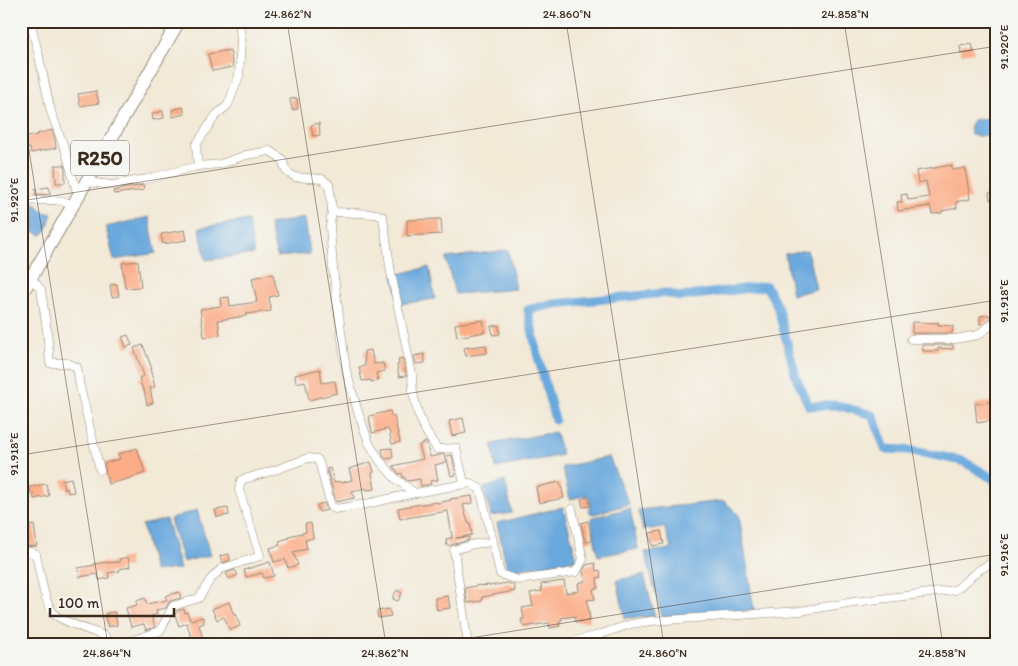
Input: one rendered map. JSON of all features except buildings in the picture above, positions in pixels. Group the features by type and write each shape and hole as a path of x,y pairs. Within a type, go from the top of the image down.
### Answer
{"main road":[{"name":"R250","path":"21,295 26,280 68,203 81,185 171,21"},
{"name":"R250","path":"26,280 179,21"}],"street":[{"path":"30,21 51,112 81,185 112,185 147,179 198,166 221,164 246,155 270,151 282,158 286,171 295,178 322,180 329,184 332,209 330,227 333,269 346,370 369,444 380,461 396,479 415,493"},
{"path":"198,166 196,144 216,115 228,105 239,76 241,40 239,21"},
{"path":"21,201 56,200 68,203"},
{"path":"332,209 336,212 376,214 383,217 391,273 418,413 437,449 456,448 464,483"},
{"path":"26,280 41,290 50,363 67,363 77,367 100,470"},
{"path":"911,339 955,339 978,335 997,320"},
{"path":"118,645 160,631 173,606 199,598 210,580 221,570 260,556 239,490 242,480 312,457 319,462 331,506 334,509 470,483 480,489 500,574 518,580 576,572 583,559 572,509"},
{"path":"468,645 454,550 474,544 493,542"},
{"path":"21,553 36,554 44,594 55,615 74,625 105,636 109,645"},
{"path":"559,645 651,620 800,610 955,590 986,565 997,560"}],"water":[{"path":"997,117 997,134 971,135 970,125 973,120"},
{"path":"35,203 44,212 52,214 46,231 42,235 29,230 27,206"},
{"path":"149,217 156,253 114,260 106,227"},
{"path":"305,218 310,254 277,257 269,224"},
{"path":"248,220 254,254 206,260 199,228"},
{"path":"508,250 516,289 455,294 446,258"},
{"path":"807,250 816,289 792,295 785,254"},
{"path":"429,267 435,299 400,304 393,275"},
{"path":"555,432 562,455 496,468 492,444"},
{"path":"609,457 629,504 594,514 590,513 589,496 570,499 562,467"},
{"path":"505,481 512,513 491,516 484,488"},
{"path":"724,501 739,515 754,610 662,617 645,552 672,549 664,527 643,530 638,510"},
{"path":"563,507 577,560 517,569 507,568 497,523"},
{"path":"630,508 638,549 598,556 591,518"},
{"path":"197,510 210,555 183,562 170,519"},
{"path":"166,519 180,569 154,571 142,525"},
{"path":"644,575 655,617 625,618 617,580"}],"waterway":[{"path":"555,420 537,353 528,310 554,304 666,293 679,297 766,286 777,305 796,377 809,406 836,405 873,415 885,449 908,450 963,461 997,481"}]}
